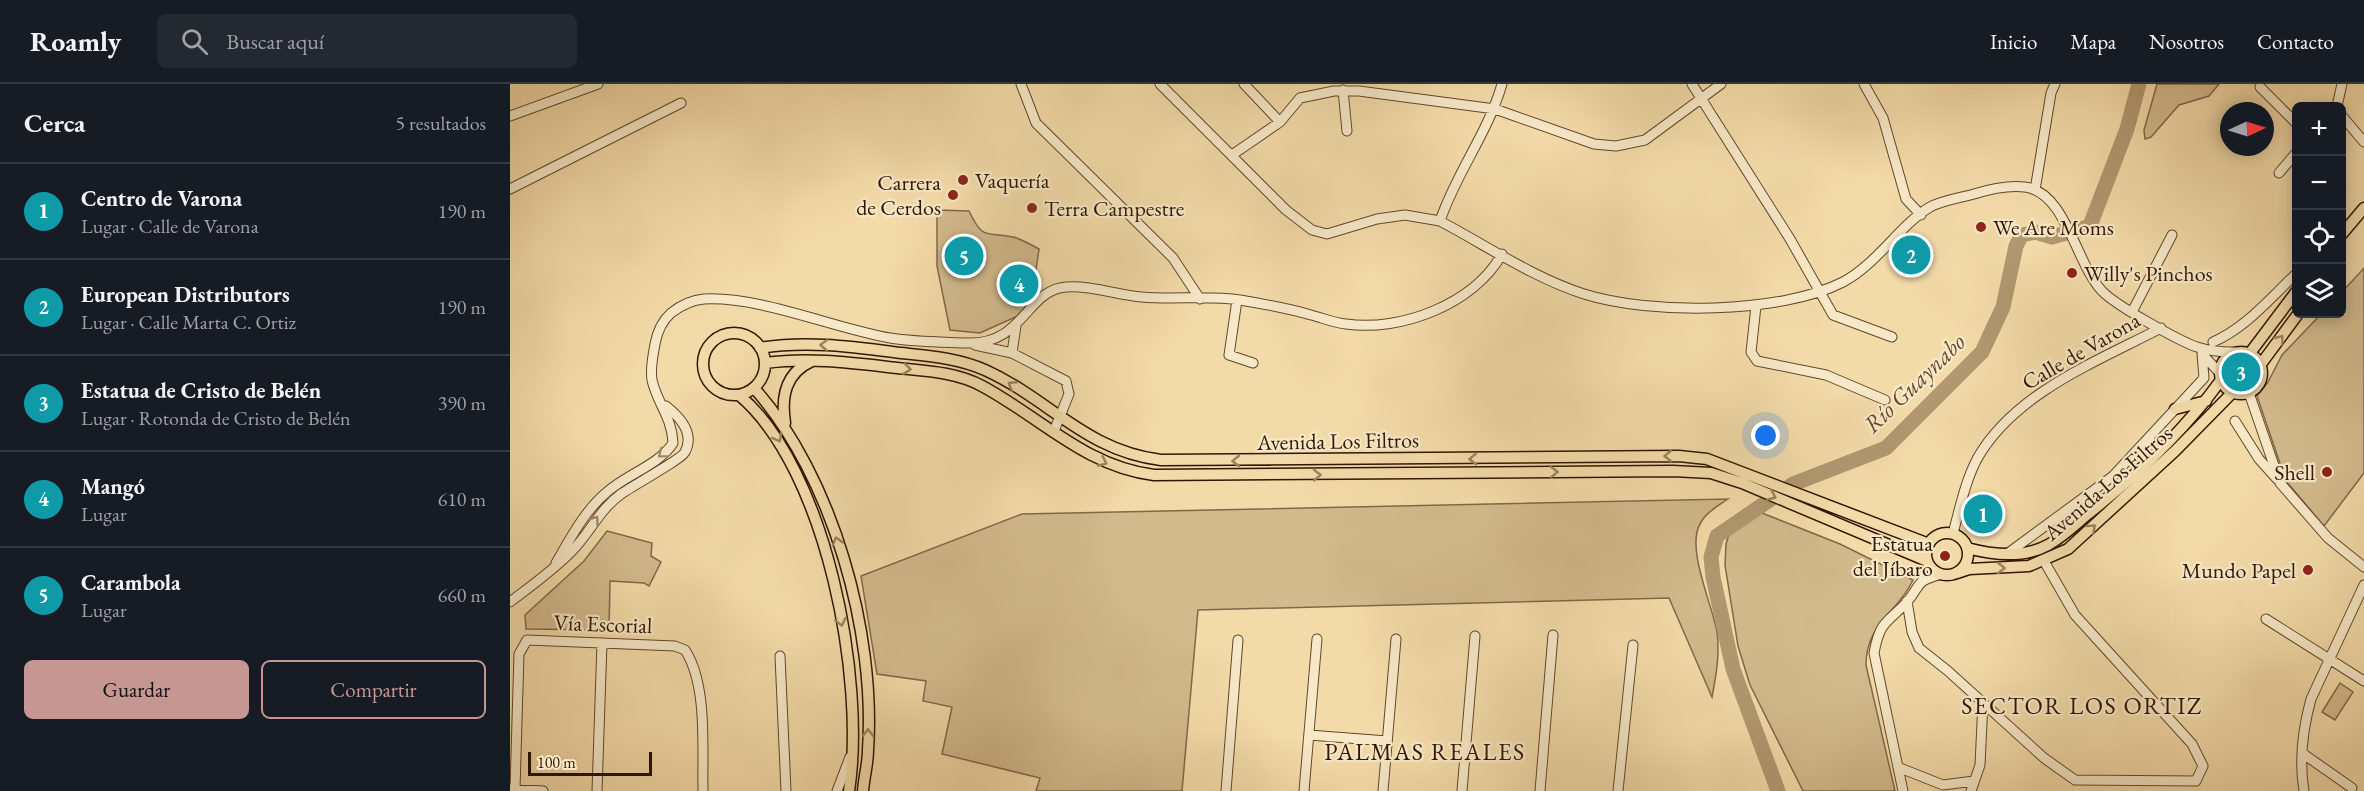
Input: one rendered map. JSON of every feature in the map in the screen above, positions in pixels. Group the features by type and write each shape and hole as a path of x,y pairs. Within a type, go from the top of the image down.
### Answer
{"main road":[{"path":"2346,229 2364,208"},
{"path":"2346,235 2355,218"},
{"path":"2250,353 2292,297"},
{"path":"2261,364 2250,353 2234,352 2224,360 2220,376 2232,393 2248,393 2261,382 2261,364 2295,318"},
{"path":"732,333 744,334 760,348 765,363 763,375 754,388 739,395 723,394 712,388 703,372 704,353 710,343 720,335 732,333"},
{"name":"Avenida Los Filtros","path":"760,348 815,344 954,360 985,370 1096,441 1123,454 1161,460 1679,456 1725,464 1849,515 1929,544"},
{"path":"788,432 783,410 787,384 800,367 818,360"},
{"name":"Avenida Los Filtros","path":"765,363 818,360 936,372 963,378 991,391 1054,430 1089,456 1116,468 1154,475 1673,471 1718,474 1927,561"},
{"name":"Avenida Los Filtros","path":"1967,548 2007,554 2041,548 2060,537 2126,482 2178,433 2206,402 2220,376"},
{"path":"754,388 788,432 832,521 860,630 868,719 868,751 863,789"},
{"name":"Avenida Los Filtros","path":"1957,573 1984,568 2020,568 2044,561 2068,549 2232,393"},
{"path":"739,395 755,408 777,436 820,531 843,630 853,708 854,749 849,791"},
{"path":"2175,409 2206,402"},
{"path":"1953,533 1961,537 1967,548 1968,560 1957,573 1941,574 1927,561 1929,544 1937,535 1953,533"}],"street":[{"path":"510,116 598,84"},
{"path":"1021,84 1036,123 1173,258 1200,299"},
{"path":"1160,84 1286,210 1312,230 1326,234 1377,219 1405,215 1440,220 1565,287 1610,301 1699,308 1756,306 1790,300 1844,282 1878,256 1933,206 1993,189 2015,187 2035,190 2057,209 2082,259 2104,293 2132,312 2199,350 2220,376"},
{"path":"1244,84 1280,122"},
{"path":"1440,220 1450,192 1495,109 1502,84"},
{"path":"1692,84 1699,99 1790,239 1833,315 1892,337"},
{"path":"1232,155 1280,122 1300,98 1358,87 1495,109 1594,144 1616,146 1645,140 1721,84"},
{"path":"2338,102 2342,84"},
{"path":"1869,86 1883,118 1906,199 1921,215"},
{"path":"2035,190 2051,87"},
{"path":"2260,87 2292,119"},
{"path":"1343,90 1347,131"},
{"path":"510,189 681,103"},
{"path":"2346,121 2364,142"},
{"path":"2279,173 2293,156"},
{"path":"2346,224 2355,218"},
{"path":"2132,312 2172,235"},
{"path":"970,343 998,337 1016,326 1043,295 1063,287 1142,297 1237,300 1349,325 1397,322 1420,316 1457,300 1497,263 1502,254"},
{"path":"2213,342 2231,334 2292,278"},
{"path":"556,563 598,499 668,451 673,443 673,430 655,390 651,370 656,339 670,314 686,303 701,299 742,302 891,338 970,343 1012,353 1066,381 1069,394 1054,430"},
{"path":"1237,300 1229,356 1253,363"},
{"path":"1756,306 1751,352 1756,361 1826,375 1885,400"},
{"path":"1012,353 1016,326"},
{"name":"Calle de Varona","path":"1953,533 1972,469 1998,431 2024,407 2060,381 2161,328"},
{"path":"2199,350 2234,352"},
{"path":"2007,554 2113,476 2204,378 2199,350"},
{"path":"2248,393 2280,483"},
{"path":"510,602 573,550 607,505 633,485 685,454 689,441 687,429 679,417 662,403"},
{"path":"2235,421 2259,459 2328,538 2364,567"},
{"path":"1907,601 1912,632 1919,648 2044,758 2075,780 2196,781 2202,772 2202,760 2192,744 2075,615 2044,561"},
{"path":"1903,791 1874,653 1878,631 1907,601 1916,586 1925,579 1941,574"},
{"path":"2304,791 2302,753 2308,708 2364,585"},
{"path":"2266,619 2364,681"},
{"path":"1540,791 1553,635"},
{"path":"1462,791 1475,636"},
{"path":"1304,791 1317,639"},
{"path":"1383,791 1396,639"},
{"name":"Vía Escorial","path":"512,789 513,717 519,650 527,640 675,646 685,650 696,673 699,693 703,791"},
{"path":"1226,791 1238,640"},
{"path":"597,791 602,643"},
{"path":"1618,791 1633,645"},
{"path":"780,656 786,791"},
{"path":"1971,791 1980,765 1983,702"},
{"path":"1309,735 1387,741"},
{"path":"837,791 854,749"},
{"path":"2302,753 2352,788"},
{"path":"1900,768 1943,785 1974,781"},
{"path":"512,789 543,791"}],"shaded area":[{"path":"2157,84 2219,84 2209,96 2179,105 2151,137 2145,139 2144,130"},
{"path":"937,210 969,211 982,231 1016,238 1039,249 1032,298 1020,315 980,333 950,330 937,266"},
{"path":"2364,268 2364,473 2324,526 2286,481 2257,396 2268,382 2282,355 2317,318 2346,318 2346,288"},
{"path":"1728,499 1705,516 1697,534 1698,561 1718,640 1712,697 1669,598 1198,610 1182,791 1036,791 1040,778 942,754 952,707 923,701 926,681 877,674 861,576 1022,514"},
{"path":"1757,511 1840,544 1913,580 1877,628 1867,651 1866,665 1895,791 1803,791 1750,685 1738,646 1725,565 1726,544 1731,528"},
{"path":"607,531 652,543 651,556 661,562 649,586 644,583 610,581 609,630 526,629 525,615 584,561"},
{"path":"2340,683 2353,692 2335,720 2322,712"}],"waterway":[{"name":"Río Guaynabo","path":"1778,791 1733,669 1713,577 1711,557 1717,536 1793,484 1886,448 1982,352 2003,307 2016,246 2022,235 2035,232 2052,237 2088,227 2091,223 2127,129 2139,84"}],"place":[{"name":"Vaquería","path":"963,180"},
{"name":"Carrera de Cerdos","path":"953,195"},
{"name":"Terra Campestre","path":"1032,208"},
{"name":"We Are Moms","path":"1981,227"},
{"name":"European Distributors","path":"1911,255"},
{"name":"Carambola","path":"964,256"},
{"name":"Willy's Pinchos","path":"2072,273"},
{"name":"Mangó","path":"1019,284"},
{"name":"Estatua de Cristo de Belén","path":"2241,372"},
{"name":"Shell","path":"2327,472"},
{"name":"Centro de Varona","path":"1983,514"},
{"name":"Estatua del Jíbaro","path":"1945,556"},
{"name":"Mundo Papel","path":"2308,570"}],"district":[{"name":"SECTOR LOS ORTIZ","path":"2082,705"},
{"name":"PALMAS REALES","path":"1425,751"}]}
